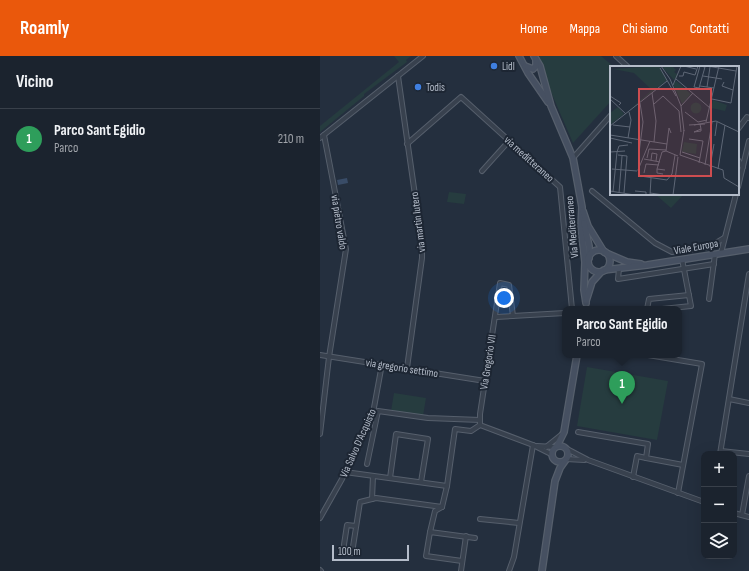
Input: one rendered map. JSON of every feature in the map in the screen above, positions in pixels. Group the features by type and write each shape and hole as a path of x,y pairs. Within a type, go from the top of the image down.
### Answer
{"main road":[{"path":"519,56 523,65 551,106"},
{"path":"523,65 533,69 536,66 535,58"},
{"path":"535,58 551,106"},
{"name":"Via Mediterraneo","path":"551,106 573,158 582,207 585,262 585,306"},
{"path":"582,207 588,226 610,262 592,282 585,306"},
{"path":"582,207 589,246 589,266 594,271 603,271"},
{"name":"Viale Europa","path":"603,271 619,270 749,248"},
{"path":"589,258 597,251 605,252 627,262 647,265"},
{"name":"Via Mediterraneo","path":"585,306 589,266"},
{"path":"555,481 560,468 568,456 564,432 576,358"},
{"path":"542,571 555,481 554,461 551,454 564,432"},
{"path":"556,447 566,449"},
{"path":"554,461 558,462 565,460"}],"street":[{"path":"322,137 423,56"},
{"path":"616,56 627,66"},
{"name":"via martin lutero","path":"398,76 422,244 422,258 407,368"},
{"name":"via meditteraneo","path":"407,144 461,97 560,187 572,306"},
{"path":"573,158 610,116"},
{"path":"739,128 747,117 749,118"},
{"name":"via pietro valdo","path":"320,434 329,357 346,249 322,137"},
{"path":"482,171 509,141"},
{"path":"739,182 749,141"},
{"path":"739,159 746,156"},
{"path":"739,161 743,168"},
{"path":"739,167 743,168"},
{"path":"592,191 654,243 672,252 709,247 724,238"},
{"path":"709,299 714,264 724,238 736,195"},
{"path":"682,259 685,268 691,306 682,307"},
{"path":"619,270 618,279 714,264"},
{"path":"721,451 729,399 747,304 749,274"},
{"name":"Via Gregorio VII","path":"480,422 500,283 509,285 513,316"},
{"path":"648,306 649,299 689,295"},
{"path":"496,317 562,313"},
{"name":"via gregorio settimo","path":"320,355 485,381"},
{"path":"666,358 702,364 678,493"},
{"name":"Via Salvo D'Acquisto","path":"320,518 345,472 373,413 382,364"},
{"path":"729,399 749,403"},
{"path":"367,464 378,411 428,418 480,422 551,454"},
{"path":"462,561 426,556 435,511 442,507 447,486 455,429 471,431 480,422"},
{"path":"546,447 564,432"},
{"path":"578,432 648,444 646,458"},
{"path":"390,478 396,434 428,438 421,482"},
{"path":"533,445 556,447"},
{"path":"509,571 514,557 533,445"},
{"path":"566,449 588,460 701,501"},
{"path":"737,453 749,454"},
{"path":"633,477 638,456 683,465"},
{"path":"565,460 588,460"},
{"path":"345,472 447,486"},
{"path":"372,499 374,476"},
{"path":"742,516 749,476"},
{"path":"356,526 347,525 344,551 352,553 360,502 372,499 434,504 442,507"},
{"path":"737,514 749,517"},
{"path":"480,519 519,524"},
{"path":"430,532 475,538"},
{"path":"461,571 466,536"}],"green space":[{"path":"394,56 411,56 406,60 407,62 364,94 364,96 320,132 320,126 399,62"},
{"path":"539,56 601,56 613,66 610,66 610,102 573,143 551,92"},
{"path":"449,192 466,194 464,204 447,202"},
{"path":"656,195 683,195 671,208"},
{"path":"587,367 668,381 657,440 577,426"},
{"path":"394,393 426,398 423,416 391,411"}],"water":[{"path":"347,178 348,183 338,185 337,180"}],"place":[{"name":"Lidl","path":"494,66"},
{"name":"Todis","path":"418,87"},
{"name":"Parco Sant Egidio","path":"622,404"}]}
